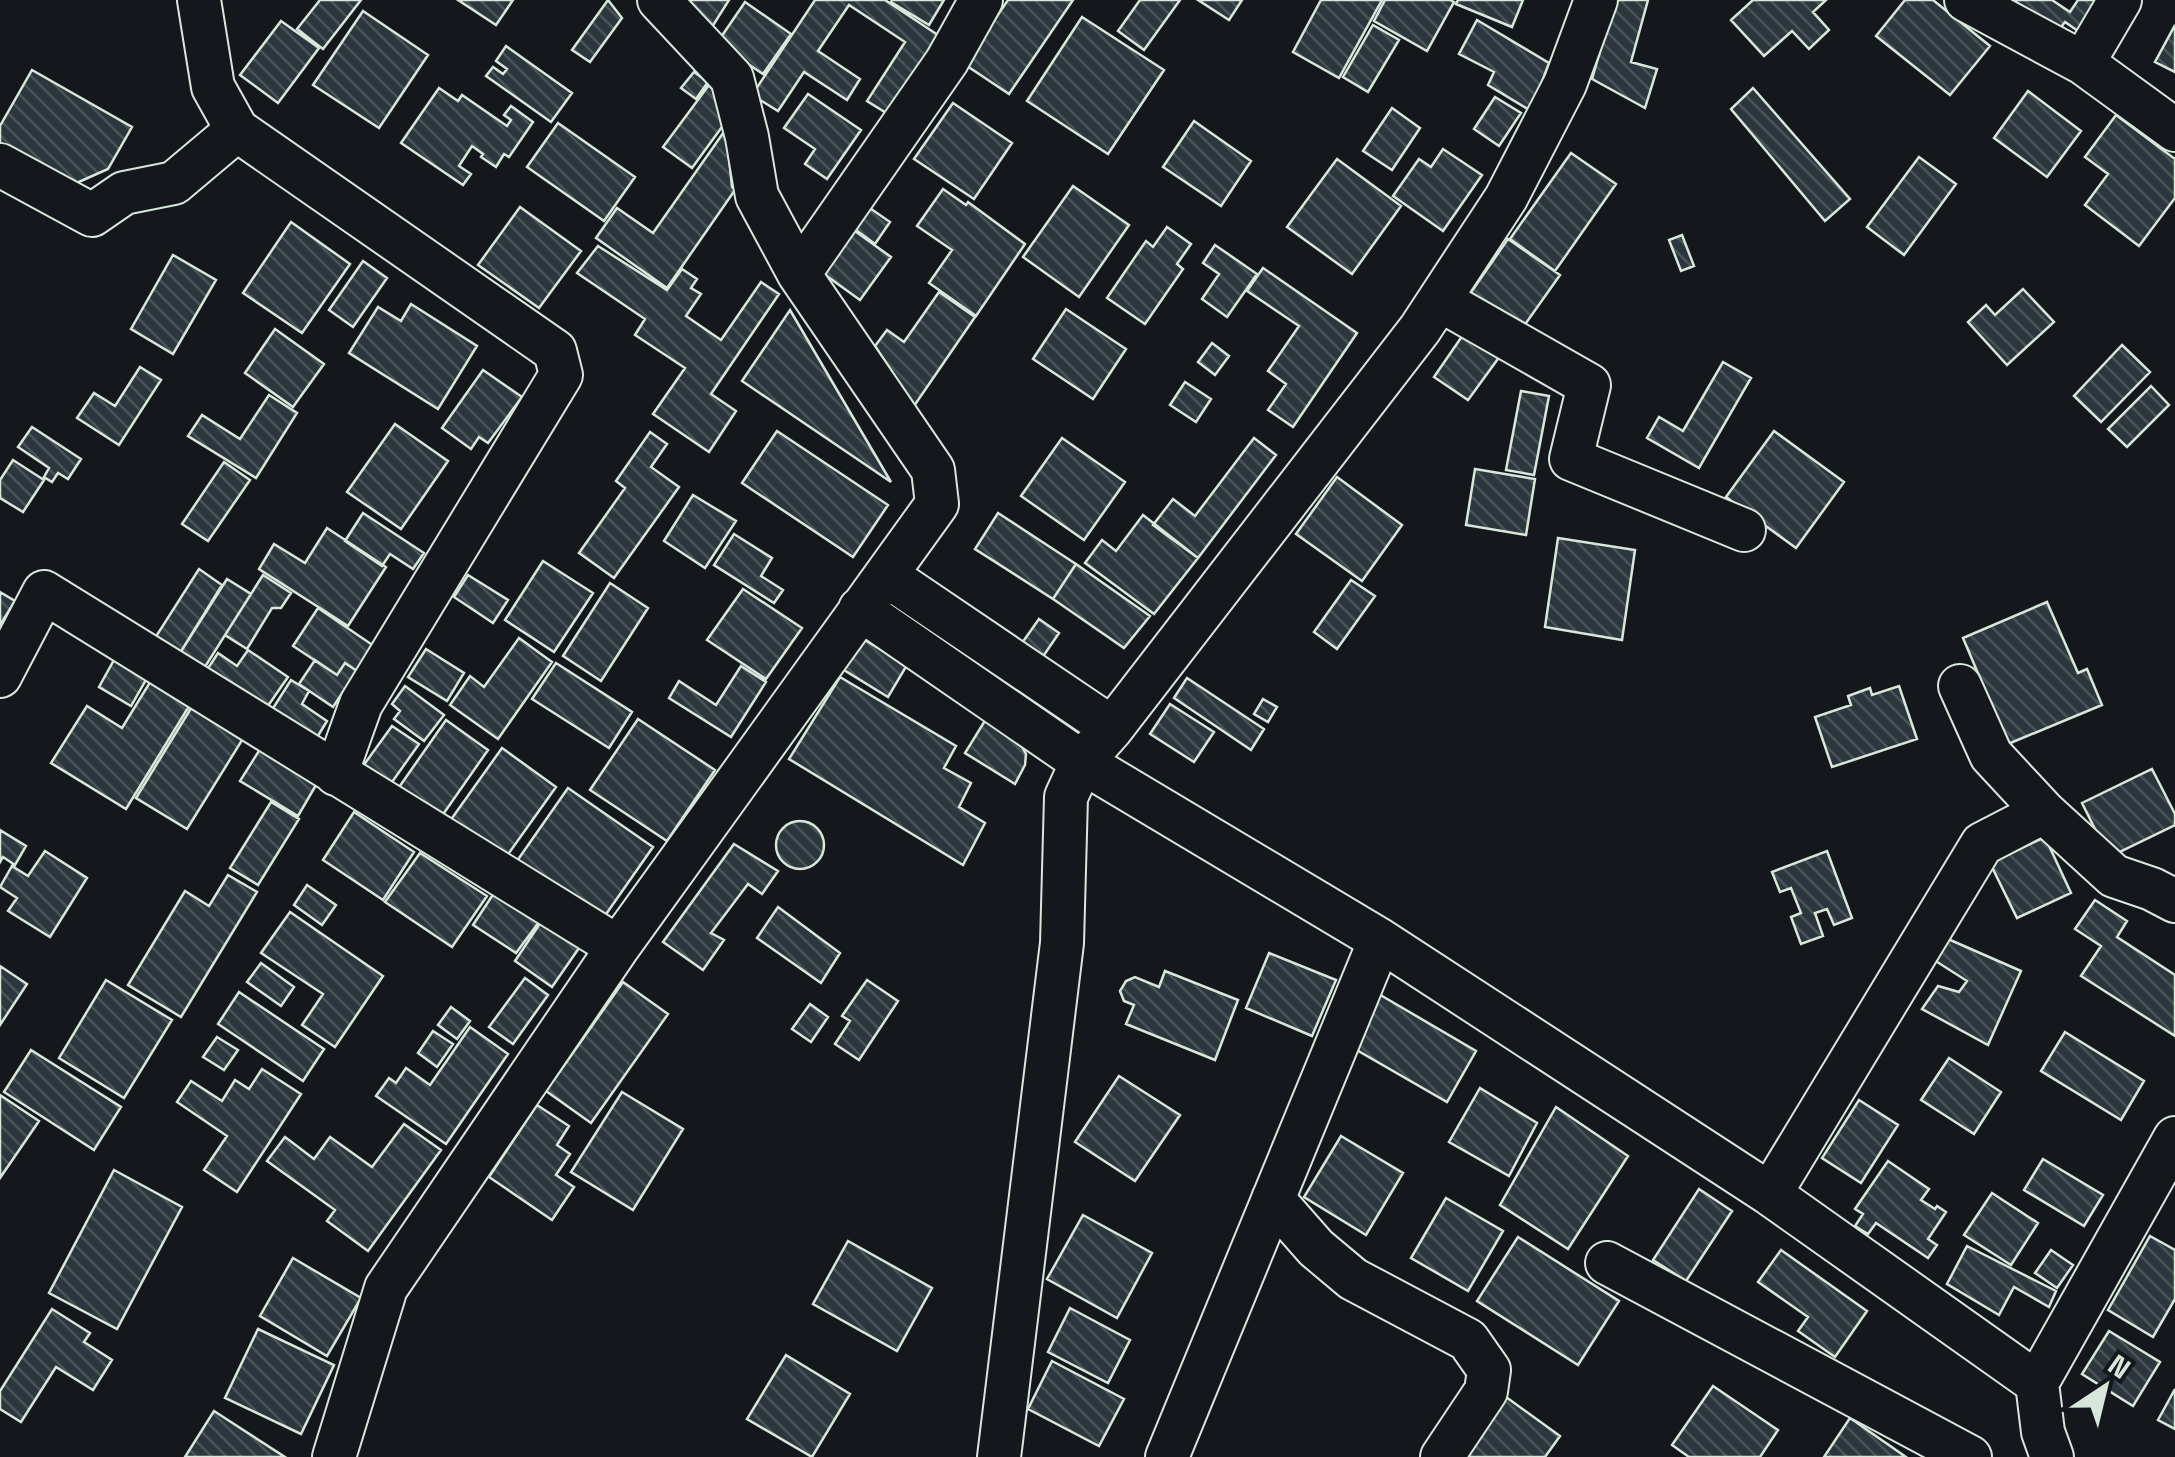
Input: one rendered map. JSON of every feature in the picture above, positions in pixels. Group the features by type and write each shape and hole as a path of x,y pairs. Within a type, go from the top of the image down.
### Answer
{"street":[{"path":"199,0 213,87 237,130 554,351 562,375 361,704 336,774"},
{"path":"334,1457 386,1288 618,947 936,504 932,470 799,274 757,196 732,78 659,0"},
{"path":"799,274 948,62 981,0"},
{"path":"999,1457 1062,943 1066,796 1082,762 1440,300 1506,198 1565,84 1596,0"},
{"path":"1966,0 2083,63 2175,130"},
{"path":"2083,63 2120,0"},
{"path":"0,166 92,215 124,193 174,183 237,130"},
{"path":"1440,300 1589,385 1572,459 1744,530"},
{"path":"886,574 1112,728"},
{"path":"0,676 44,592 618,947"},
{"path":"860,609 1082,762 1380,940 1770,1194 2037,1383"},
{"path":"1960,686 1991,755 2044,812 2114,876 2152,888 2175,902"},
{"path":"1770,1194 1982,844 2044,812"},
{"path":"1167,1457 1380,940"},
{"path":"2052,1457 2043,1432 2037,1383 2159,1207 2175,1138"},
{"path":"1273,1199 1316,1248 1353,1279 1468,1340 1490,1370 1486,1391 1442,1457"},
{"path":"1608,1263 1970,1457"}],"building":[{"path":"320,0 361,0 323,49 297,29"},
{"path":"458,0 513,0 496,25"},
{"path":"608,0 622,18 590,62 572,50"},
{"path":"683,0 729,0 707,35"},
{"path":"815,0 885,0 938,35 888,114 867,101 905,42 849,5 818,51 860,79 847,100 804,72 778,111 752,95"},
{"path":"892,0 944,0 929,25"},
{"path":"1008,0 1073,0 1009,94 964,64"},
{"path":"1140,0 1180,0 1144,50 1118,31"},
{"path":"1198,0 1242,0 1229,20"},
{"path":"1321,0 1382,0 1339,78 1293,52"},
{"path":"1385,0 1454,2 1427,51 1374,21"},
{"path":"1458,0 1523,0 1512,27 1456,4"},
{"path":"1615,0 1648,0 1631,62 1657,69 1645,108 1592,79"},
{"path":"1753,0 1826,0 1813,12 1829,30 1809,49 1792,31 1764,56 1731,20"},
{"path":"1905,0 1933,0 1990,46 1950,95 1876,36"},
{"path":"2013,0 2052,0 2070,12 2078,0 2099,0 2078,31 2065,22 2058,31"},
{"path":"745,2 791,34 763,74 717,43"},
{"path":"363,11 428,55 379,128 313,85"},
{"path":"1082,17 1164,70 1108,154 1027,101"},
{"path":"1477,20 1549,63 1531,111 1488,85 1494,72 1459,54"},
{"path":"281,21 319,48 278,103 240,75"},
{"path":"1373,25 1399,40 1368,92 1343,77"},
{"path":"2175,25 2175,72 2155,62"},
{"path":"506,46 572,93 551,122 486,76 493,67 503,74 507,69 496,61"},
{"path":"32,70 132,127 108,169 63,189 0,153 0,126"},
{"path":"694,72 708,82 696,99 681,88"},
{"path":"709,85 719,97 727,120 692,168 663,147"},
{"path":"439,88 458,101 462,95 507,126 511,120 504,115 511,106 533,122 509,157 504,154 496,167 472,146 459,166 471,174 463,185 401,143"},
{"path":"1753,88 1850,199 1825,221 1731,109"},
{"path":"2028,91 2081,131 2047,177 1994,138"},
{"path":"808,94 861,130 827,179 805,164 815,149 784,128"},
{"path":"1495,97 1521,113 1499,146 1474,129"},
{"path":"953,103 1012,143 974,199 914,159"},
{"path":"1392,108 1420,128 1392,170 1363,151"},
{"path":"2116,115 2175,159 2175,198 2139,246 2085,205 2108,174 2085,157"},
{"path":"1194,121 1251,161 1221,206 1163,167"},
{"path":"558,123 635,177 604,221 527,167"},
{"path":"726,129 735,190 667,288 596,238 617,208 653,233"},
{"path":"1443,149 1482,175 1443,231 1393,196 1419,159 1431,167"},
{"path":"1571,153 1616,184 1555,271 1510,239"},
{"path":"1919,157 1956,184 1904,255 1867,227"},
{"path":"1337,159 1401,206 1352,274 1287,227"},
{"path":"1073,186 1129,225 1079,297 1023,257"},
{"path":"943,189 966,205 968,202 1025,244 976,316 929,283 952,250 917,226"},
{"path":"864,204 890,222 875,244 849,225"},
{"path":"520,207 581,251 539,308 478,265"},
{"path":"291,222 350,264 302,333 243,293"},
{"path":"848,226 891,257 860,300 817,269"},
{"path":"1167,227 1191,244 1177,264 1183,269 1145,324 1107,298 1146,241 1153,247"},
{"path":"1682,235 1694,266 1681,271 1669,240"},
{"path":"1508,239 1560,275 1519,333 1467,298"},
{"path":"1215,245 1257,274 1227,317 1202,299 1219,274 1203,263"},
{"path":"598,246 667,290 682,269 697,279 691,288 701,294 686,316 721,340 761,282 779,294 711,394 736,411 709,452 653,414 685,368 635,335 645,319 577,273"},
{"path":"173,255 216,280 173,354 131,329"},
{"path":"363,261 387,278 353,327 329,310"},
{"path":"1263,268 1357,333 1293,427 1268,410 1286,384 1268,371 1299,326 1247,291"},
{"path":"2023,289 2054,322 2007,365 1968,322 1986,305 1995,315"},
{"path":"939,292 975,317 914,406 875,346 887,330 904,342"},
{"path":"411,304 477,346 438,409 349,353 378,307 401,321"},
{"path":"1066,309 1126,349 1093,399 1033,359"},
{"path":"790,310 891,482 742,381"},
{"path":"275,329 324,364 293,407 245,373"},
{"path":"1465,332 1500,356 1468,400 1434,377"},
{"path":"1212,343 1229,356 1215,375 1198,362"},
{"path":"2122,345 2150,372 2101,422 2074,396"},
{"path":"1723,362 1751,378 1699,468 1647,438 1659,417 1683,431"},
{"path":"140,367 161,380 119,445 77,418 94,393 115,406"},
{"path":"483,370 522,397 488,443 479,437 471,449 442,428"},
{"path":"1185,382 1211,399 1196,422 1170,405"},
{"path":"2151,386 2169,405 2127,447 2108,429"},
{"path":"1521,391 1549,396 1534,475 1506,470"},
{"path":"269,395 297,413 256,478 188,436 202,415 240,439"},
{"path":"395,424 448,461 401,529 347,492"},
{"path":"32,427 81,459 68,479 58,473 52,482 44,477 49,468 18,447"},
{"path":"777,431 888,505 853,557 742,483"},
{"path":"1774,431 1844,482 1796,548 1726,497"},
{"path":"650,432 667,444 651,467 679,487 614,578 579,553 625,488 616,481"},
{"path":"1062,438 1125,482 1084,540 1021,496"},
{"path":"1254,438 1276,455 1198,558 1153,525 1173,499 1195,516"},
{"path":"13,460 44,480 23,512 0,498 0,480"},
{"path":"224,462 250,480 208,541 182,524"},
{"path":"1475,469 1535,479 1526,535 1466,525"},
{"path":"1337,477 1402,525 1362,581 1296,534"},
{"path":"693,495 736,521 705,568 664,541"},
{"path":"363,513 424,553 413,569 390,554 382,566 345,541"},
{"path":"998,513 1076,564 1053,599 975,549"},
{"path":"1143,515 1198,558 1154,614 1085,563 1102,540 1116,551"},
{"path":"327,528 386,567 348,626 259,569 274,544 305,563"},
{"path":"734,534 772,558 761,576 783,590 774,603 714,565"},
{"path":"1558,538 1635,550 1622,640 1545,627"},
{"path":"543,561 593,593 554,652 505,620"},
{"path":"1076,564 1150,616 1124,648 1053,599"},
{"path":"199,569 222,585 180,653 155,638"},
{"path":"263,575 291,593 281,608 272,608 247,649 225,635"},
{"path":"468,575 508,600 493,623 454,597"},
{"path":"227,579 251,594 203,670 180,653"},
{"path":"1351,580 1375,596 1337,649 1314,632"},
{"path":"610,583 648,608 601,681 563,656"},
{"path":"743,589 802,628 766,679 707,640"},
{"path":"0,592 15,601 0,625"},
{"path":"2047,602 2078,673 2087,669 2102,705 2008,744 1963,638"},
{"path":"318,608 374,646 357,671 345,663 337,675 293,646"},
{"path":"1039,619 1059,633 1042,658 1022,643"},
{"path":"519,638 552,662 498,739 450,705 470,676 484,687"},
{"path":"863,639 907,665 888,697 844,670"},
{"path":"426,649 464,673 447,701 408,677"},
{"path":"248,650 288,677 263,713 205,673 218,653 237,666"},
{"path":"114,660 147,678 131,706 99,687"},
{"path":"315,660 337,675 345,663 357,671 333,707 299,684"},
{"path":"556,663 632,712 609,748 532,699"},
{"path":"741,666 766,682 731,737 669,698 679,681 716,705"},
{"path":"840,677 956,746 944,768 971,783 959,807 985,823 963,865 789,759"},
{"path":"1187,678 1264,729 1251,750 1174,698"},
{"path":"152,679 191,703 126,809 51,763 87,706 122,728"},
{"path":"291,680 309,691 302,704 327,721 313,744 268,716"},
{"path":"405,686 444,715 424,741 394,719 400,711 392,704"},
{"path":"1899,686 1917,739 1832,767 1815,717 1851,705 1848,696 1870,688 1872,695"},
{"path":"1263,699 1277,707 1268,722 1254,714"},
{"path":"1170,704 1214,732 1194,762 1150,734"},
{"path":"193,705 244,737 187,829 136,798"},
{"path":"638,719 715,770 667,841 590,790"},
{"path":"986,719 1018,740 1026,754 1015,784 965,753"},
{"path":"446,720 488,750 437,823 395,793"},
{"path":"392,726 419,744 385,792 358,773"},
{"path":"262,746 319,780 298,816 240,781"},
{"path":"502,748 556,787 499,867 445,828"},
{"path":"2152,769 2175,814 2175,825 2109,857 2082,803"},
{"path":"568,788 653,847 595,930 510,871"},
{"path":"271,802 299,819 258,885 230,868"},
{"path":"354,812 414,852 383,900 323,860"},
{"path":"800,821 817,828 824,845 817,862 800,869 783,862 776,845 783,828"},
{"path":"0,830 26,846 15,865 3,857 0,862"},
{"path":"2045,837 2071,893 2017,918 1990,863"},
{"path":"734,844 778,871 762,894 748,884 711,933 724,940 703,970 663,942"},
{"path":"45,851 87,878 50,937 8,911 17,898 0,887 12,866 28,876"},
{"path":"1827,851 1852,918 1834,925 1827,909 1815,913 1823,936 1801,944 1791,917 1801,913 1791,888 1780,892 1772,872"},
{"path":"420,853 487,896 452,947 385,902"},
{"path":"228,875 257,892 181,1017 128,985 185,891 209,906"},
{"path":"307,885 336,905 322,925 294,905"},
{"path":"494,893 539,922 516,953 473,925"},
{"path":"2095,900 2127,921 2117,937 2175,975 2175,1036 2081,976 2101,946 2075,929"},
{"path":"778,907 840,953 821,983 757,938"},
{"path":"290,912 383,976 335,1047 302,1025 323,994 261,953"},
{"path":"541,922 579,948 552,987 515,961"},
{"path":"1948,939 2021,971 1988,1045 1922,1009 1938,986 1959,992 1967,981 1934,960"},
{"path":"1269,953 1336,980 1312,1036 1246,1008"},
{"path":"261,963 294,987 281,1006 247,982"},
{"path":"0,966 27,984 0,1025"},
{"path":"1165,971 1238,1000 1215,1060 1126,1024 1134,1005 1124,1001 1120,991 1126,981 1135,977 1159,987"},
{"path":"525,978 548,995 513,1044 489,1027"},
{"path":"106,980 172,1020 124,1098 59,1058"},
{"path":"867,980 898,1001 859,1060 835,1044 850,1021 842,1016"},
{"path":"623,982 668,1014 591,1123 546,1091"},
{"path":"239,992 324,1049 303,1081 218,1024"},
{"path":"1377,993 1476,1051 1447,1102 1348,1045"},
{"path":"810,1004 828,1017 811,1042 792,1029"},
{"path":"451,1007 470,1021 457,1039 438,1025"},
{"path":"470,1027 508,1054 446,1144 376,1096 389,1078 396,1083 406,1068 430,1085"},
{"path":"433,1031 453,1044 437,1067 418,1053"},
{"path":"2065,1032 2144,1081 2121,1120 2041,1071"},
{"path":"217,1037 238,1050 224,1070 203,1057"},
{"path":"31,1050 121,1107 94,1150 4,1092"},
{"path":"1949,1058 2001,1092 1974,1134 1921,1100"},
{"path":"262,1069 301,1094 237,1192 204,1170 227,1136 177,1102 191,1081 222,1101 235,1080 249,1089"},
{"path":"1119,1076 1180,1115 1135,1181 1075,1142"},
{"path":"1480,1088 1537,1123 1509,1176 1449,1142"},
{"path":"622,1092 683,1129 633,1210 571,1172"},
{"path":"0,1095 39,1121 0,1178"},
{"path":"1859,1100 1898,1125 1861,1183 1822,1158"},
{"path":"537,1105 569,1126 557,1145 570,1154 556,1175 574,1187 552,1220 489,1177"},
{"path":"1556,1107 1628,1156 1568,1249 1500,1205"},
{"path":"404,1124 441,1150 368,1251 327,1221 335,1210 267,1161 285,1137 314,1159 330,1137 372,1167"},
{"path":"1341,1136 1403,1173 1366,1235 1304,1197"},
{"path":"2043,1159 2103,1195 2084,1226 2024,1190"},
{"path":"1888,1161 1929,1189 1921,1200 1946,1212 1928,1239 1937,1245 1928,1258 1876,1223 1868,1234 1855,1226 1863,1214 1855,1209"},
{"path":"114,1170 182,1207 117,1329 49,1293"},
{"path":"1699,1189 1732,1211 1686,1281 1653,1260"},
{"path":"1992,1193 2038,1223 2011,1265 1964,1235"},
{"path":"1446,1198 1503,1231 1468,1291 1411,1258"},
{"path":"1083,1215 1152,1253 1117,1318 1047,1279"},
{"path":"2150,1236 2175,1250 2175,1299 2153,1337 2108,1310"},
{"path":"1518,1237 1619,1301 1578,1365 1477,1301"},
{"path":"848,1241 932,1288 897,1351 813,1304"},
{"path":"1967,1246 2056,1291 2049,1307 2014,1287 1999,1315 1947,1284"},
{"path":"1781,1250 1867,1311 1835,1357 1798,1331 1808,1317 1758,1282"},
{"path":"2051,1250 2073,1265 2057,1288 2035,1273"},
{"path":"293,1258 361,1298 327,1356 260,1316"},
{"path":"1070,1308 1130,1340 1108,1383 1048,1352"},
{"path":"52,1309 90,1333 84,1342 112,1360 93,1390 56,1367 21,1422 0,1409 0,1391"},
{"path":"258,1329 334,1365 301,1434 225,1398"},
{"path":"2109,1331 2160,1362 2133,1406 2082,1374"},
{"path":"786,1355 850,1394 812,1457 747,1419"},
{"path":"1052,1361 1124,1399 1099,1446 1028,1409"},
{"path":"1713,1386 1778,1430 1760,1457 1689,1457 1672,1445"},
{"path":"2175,1389 2175,1429 2158,1420"},
{"path":"1506,1397 1560,1436 1545,1457 1464,1457"},
{"path":"214,1411 285,1457 185,1457"},
{"path":"1850,1418 1906,1457 1824,1457"}]}
